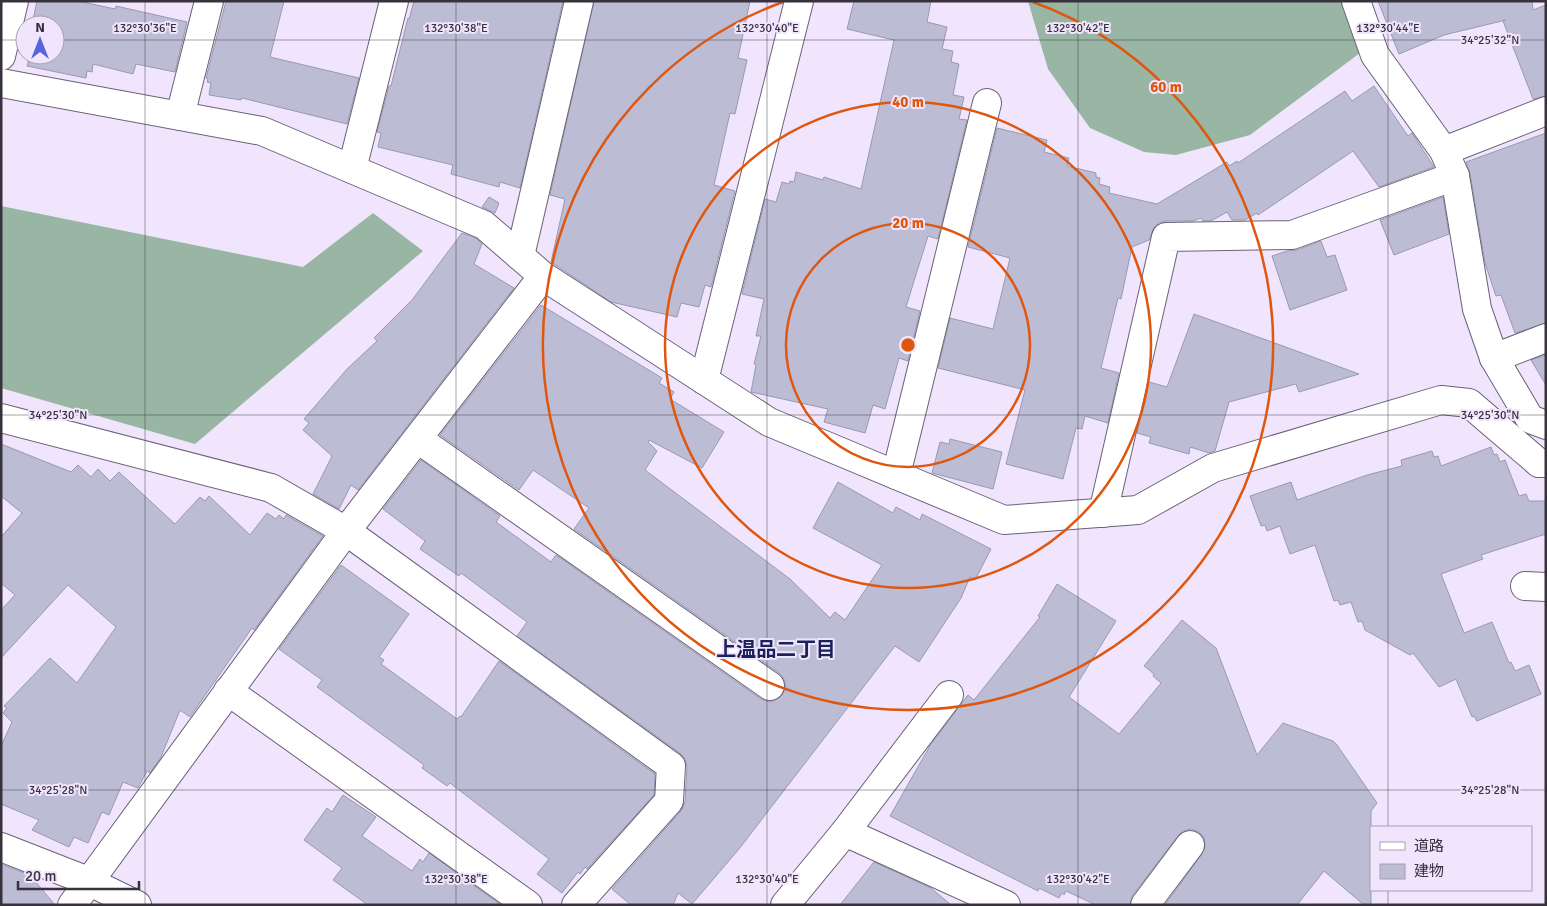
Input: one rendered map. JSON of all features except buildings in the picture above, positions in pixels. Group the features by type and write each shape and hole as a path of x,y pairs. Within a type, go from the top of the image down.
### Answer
{"street":[{"path":"1,56 14,1"},
{"path":"180,116 209,1"},
{"path":"352,169 394,1"},
{"path":"520,256 579,1"},
{"path":"704,380 799,1"},
{"path":"1356,1 1375,55 1444,151 1455,176 1477,309 1494,358 1530,419 1546,425"},
{"path":"1,83 262,130 484,225 542,276 769,422 1004,520 1138,510 1213,468 1441,400 1469,403 1539,463 1546,464"},
{"path":"896,475 987,103"},
{"path":"1444,151 1546,111"},
{"path":"1103,512 1166,237 1292,235 1455,176"},
{"path":"72,905 346,532 542,276"},
{"path":"1494,358 1546,338"},
{"path":"1,418 271,488 346,532 671,766 669,801 576,905"},
{"path":"418,439 770,686"},
{"path":"228,691 528,905"},
{"path":"785,905 845,832 949,695"},
{"path":"845,832 1006,905"},
{"path":"1145,905 1190,845"},
{"path":"1,847 88,881 137,905"}],"green space":[{"path":"1028,1 1348,1 1364,50 1250,135 1176,155 1144,152 1090,128 1048,69"},
{"path":"1,206 303,267 373,213 423,251 195,444 1,388"}],"district":[{"name":"上温品二丁目","path":"776,649"}]}
